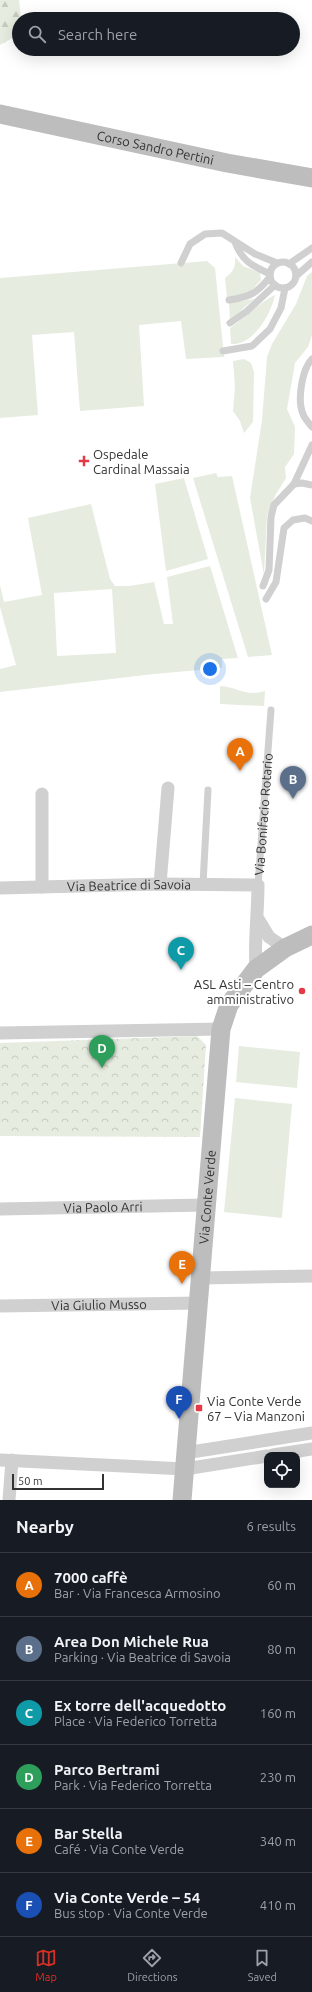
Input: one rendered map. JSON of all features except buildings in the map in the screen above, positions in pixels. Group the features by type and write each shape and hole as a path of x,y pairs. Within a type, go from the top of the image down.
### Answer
{"street":[{"name":"Corso Sandro Pertini","path":"0,114 227,163 312,178"},
{"path":"160,884 168,788"},
{"path":"42,794 42,887"},
{"name":"Via Beatrice di Savoia","path":"0,888 160,884 258,885"},
{"name":"Via Bonifacio Rotario","path":"256,969 255,955 258,919 258,885"},
{"path":"258,919 269,937 285,948"},
{"name":"Via Conte Verde","path":"182,1500 221,1029 230,1005 256,969 285,948 312,935"},
{"path":"0,1033 221,1029"},
{"name":"Via Paolo Arri","path":"0,1209 206,1205"},
{"path":"201,1278 312,1276"},
{"name":"Via Giulio Musso","path":"0,1306 199,1303"},
{"path":"185,1461 312,1434"},
{"path":"293,1452 312,1449"},
{"path":"10,1500 6,1460 185,1461 264,1456"}],"lane":[{"path":"181,263 190,244 205,234 222,233 255,254 277,263 289,264 312,248"},
{"path":"235,242 240,254 250,263 270,275 275,286"},
{"path":"275,286 285,288 292,284 296,276 312,262"},
{"path":"229,300 242,298 256,293 270,275 271,269 277,263"},
{"path":"289,264 294,269 296,276"},
{"path":"230,323 247,311 275,286"},
{"path":"223,351 252,346 270,329 281,308 285,288"},
{"path":"312,359 306,365 300,390 302,414 312,427"},
{"path":"263,586 269,570 271,517 274,505 294,484 312,445"},
{"path":"294,484 302,483 312,485"},
{"path":"266,599 276,582 284,528 293,520 305,518 312,521"},
{"name":"Via Bonifacio Rotario","path":"258,885 271,710"},
{"path":"203,884 208,790"}],"green space":[{"path":"0,0 19,0 20,12 12,12 12,38 0,45"},
{"path":"235,257 243,266 260,273 261,280 249,293 227,297 225,278 233,269"},
{"path":"207,261 215,268 224,357 186,359 181,321 139,325 144,406 80,411 74,332 32,335 38,415 0,418 0,278"},
{"path":"312,272 312,335 308,347 295,363 287,409 295,427 294,454 285,467 286,478 275,496 267,516 264,575 250,498 262,420 267,357 272,344 296,304 307,276"},
{"path":"275,295 270,311 254,334 239,343 231,344 230,328 263,302"},
{"path":"254,299 230,320 229,303"},
{"path":"244,359 251,363 254,372 253,422 244,433 240,421 233,411 235,387 233,361"},
{"path":"216,473 218,477 232,476 272,655 248,657 193,478"},
{"path":"184,478 208,559 166,571 155,484"},
{"path":"91,504 110,579 115,586 129,586 154,582 164,624 173,624 167,577 210,566 238,658 222,659 222,668 154,674 0,692 0,669 16,665 0,607 0,585 4,602 42,595 28,518","holes":["112,589 116,653 57,656 54,593"]},
{"path":"220,686 252,693 265,691 264,706 220,704"},
{"path":"197,1036 206,1045 200,1137 0,1136 0,1043"},
{"path":"239,1046 300,1052 297,1088 236,1082"},
{"path":"235,1098 292,1104 282,1218 224,1212"}],"place":[{"name":"Ospedale Cardinal Massaia","path":"84,461"},
{"name":"7000 caffè","path":"240,771"},
{"name":"Area Don Michele Rua","path":"293,799"},
{"name":"Ex torre dell'acquedotto","path":"181,970"},
{"name":"ASL Asti – Centro amministrativo","path":"302,991"},
{"name":"Parco Bertrami","path":"102,1068"},
{"name":"Bar Stella","path":"182,1284"},
{"name":"Via Conte Verde 67 – Via Manzoni","path":"199,1408"},
{"name":"Via Conte Verde – 54","path":"179,1419"}]}
